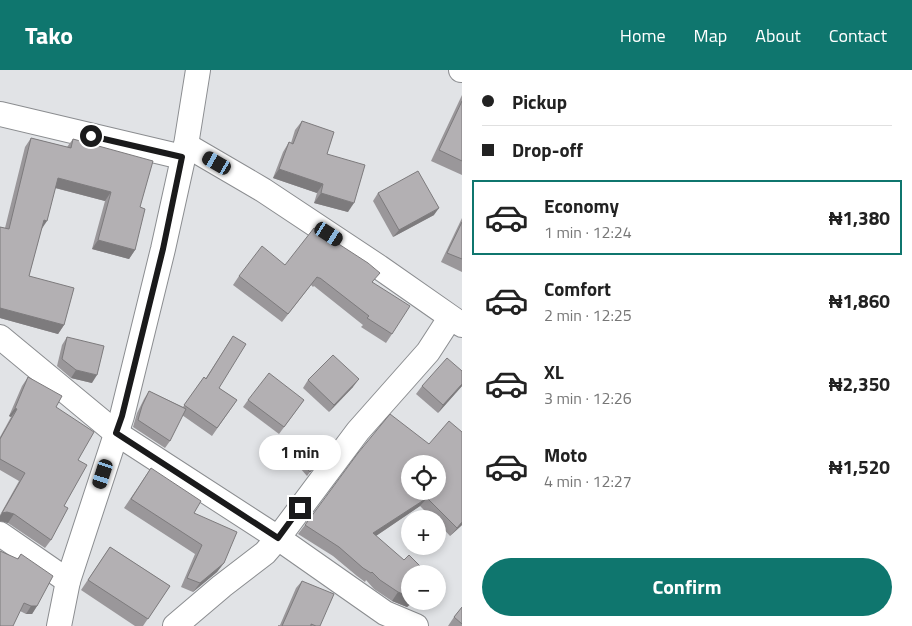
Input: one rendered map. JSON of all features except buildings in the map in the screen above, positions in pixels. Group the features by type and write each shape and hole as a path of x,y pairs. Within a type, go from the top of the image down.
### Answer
{"street":[{"path":"59,626 68,581 122,416 163,249 184,151 198,70"},
{"path":"0,114 184,151 272,196 456,321 358,431 265,553 175,626"},
{"path":"0,337 116,433 278,538 385,613 416,626"},
{"path":"0,534 68,581"}],"route":[{"path":"91,136 182,157 163,249 122,416 116,433 278,538 300,508"}]}
